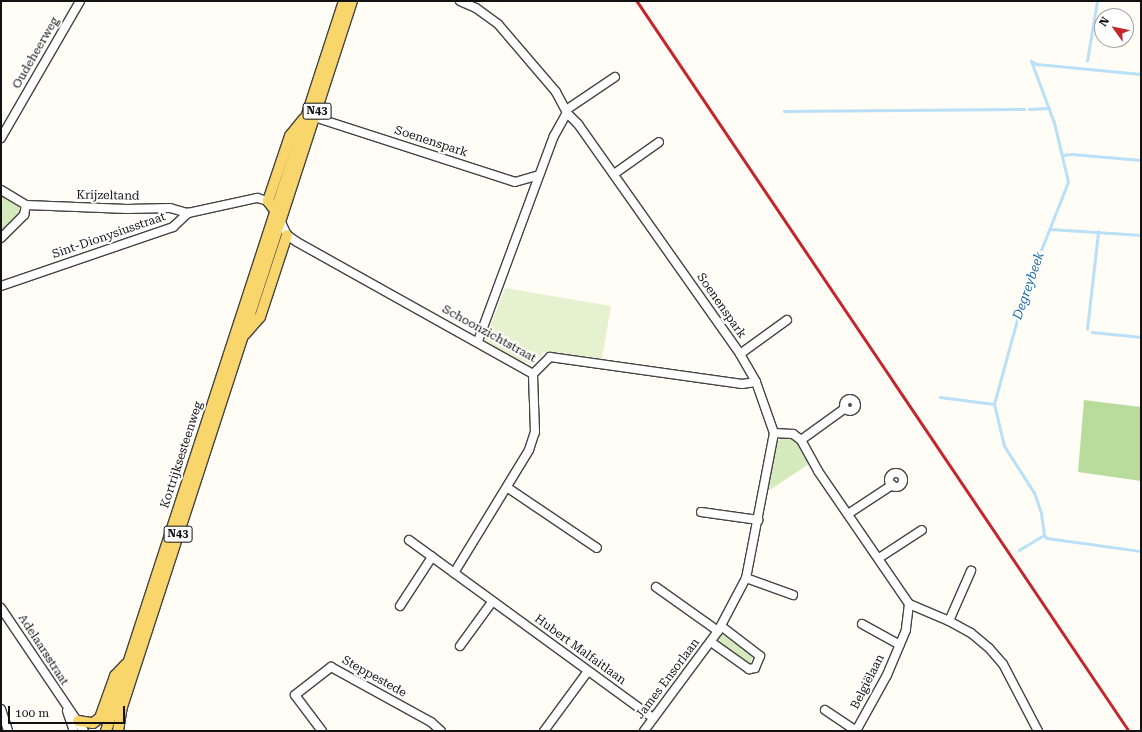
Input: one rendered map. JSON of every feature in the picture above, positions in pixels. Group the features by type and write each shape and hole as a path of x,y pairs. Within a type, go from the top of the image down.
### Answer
{"main road":[{"name":"Kortrijksesteenweg","path":"118,731 120,715 280,220 344,1"},
{"name":"Kortrijksesteenweg","path":"106,731 276,210 352,1"},
{"name":"Kortrijksesteenweg","path":"268,202 290,136 310,118"},
{"path":"268,202 276,210 280,220"},
{"name":"N43","path":"242,337 260,317 287,235"},
{"name":"N43","path":"78,721 93,723 100,718 115,676 129,661"}],"street":[{"name":"Oudeheerweg","path":"1,138 80,1"},
{"name":"Soenenspark","path":"460,1 476,8 498,24 556,92 568,114 614,174 740,354 756,382"},
{"path":"478,341 554,136 568,114 615,77"},
{"name":"Soenenspark","path":"310,118 515,182 540,175"},
{"path":"614,174 659,142"},
{"name":"Krijzeltand","path":"1,190 26,205 127,209 170,208 188,213"},
{"path":"188,213 257,198 268,202"},
{"path":"1,238 24,215 26,205"},
{"name":"Sint-Dionysiusstraat","path":"1,286 174,227 188,213"},
{"path":"280,220 287,235"},
{"name":"Schoonzichtstraat","path":"287,235 330,261 478,341 533,374 550,357 742,384 756,382"},
{"name":"Soenenspark","path":"740,354 787,320"},
{"path":"454,573 508,488 529,450 535,432 533,374"},
{"path":"756,382 774,436 792,434 802,440 818,471 879,558 909,604 949,621 971,633 998,659 1038,731"},
{"path":"802,440 844,409"},
{"name":"James Ensorlaan","path":"644,731 720,629 746,578 774,436"},
{"path":"848,514 892,485"},
{"path":"508,488 597,548"},
{"path":"701,512 758,520"},
{"path":"879,558 922,530"},
{"name":"Hubert Malfaitlaan","path":"409,540 653,718"},
{"path":"400,606 432,557"},
{"path":"949,621 971,571"},
{"path":"746,578 793,595"},
{"name":"James Ensorlaan","path":"656,587 760,656 755,668 749,669 711,642"},
{"path":"460,646 492,602"},
{"name":"Belgiëlaan","path":"825,710 856,731 900,645 910,618 909,604"},
{"name":"Adelaarsstraat","path":"1,608 65,706 78,721 84,731"},
{"name":"Belgiëlaan","path":"862,624 900,645"},
{"name":"Steppestede","path":"322,731 295,695 331,667 431,722 441,731"},
{"path":"544,731 588,671"},
{"name":"Adelaarsstraat","path":"65,706 74,731"},
{"path":"1,709 8,731"}],"green space":[{"path":"1,196 19,207 20,212 1,233"},
{"path":"505,288 611,306 602,359 544,352 533,364 517,361 484,342"},
{"path":"1084,400 1141,407 1141,481 1078,472"},
{"path":"782,437 793,438 798,442 809,464 768,491 775,445"},
{"path":"720,633 753,655 750,664 746,665 715,641"}],"waterway":[{"name":"Degreybeek","path":"1087,61 1097,1"},
{"name":"Degreybeek","path":"1019,550 1044,535 1041,513 1034,493 1004,446 994,404 1025,291 1068,182 1054,123 1031,61 1037,64 1141,74"},
{"path":"1029,109 1049,108"},
{"path":"784,111 1024,109"},
{"path":"1062,155 1072,154 1141,160"},
{"path":"1050,229 1141,235"},
{"path":"1087,329 1098,232"},
{"path":"1092,332 1141,337"},
{"path":"940,397 994,404"},
{"path":"1044,535 1047,538 1141,551"}],"railway":[{"path":"637,1 1129,731"}]}
